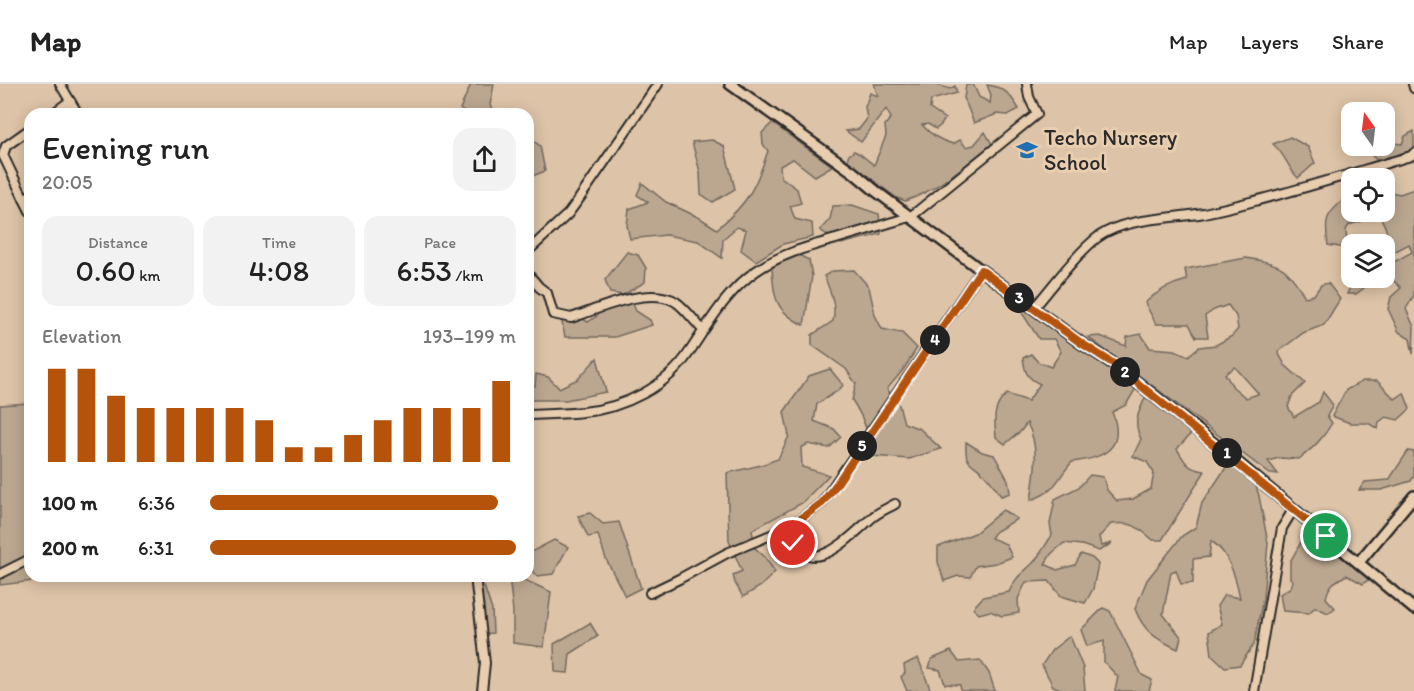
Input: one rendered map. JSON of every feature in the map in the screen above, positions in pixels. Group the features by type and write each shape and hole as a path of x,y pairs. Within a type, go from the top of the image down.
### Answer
{"street":[{"path":"60,84 74,108"},
{"path":"534,245 574,206 658,84"},
{"path":"730,84 836,159 981,270 1114,364 1232,458 1414,609"},
{"path":"534,415 583,412 610,406 640,395 658,384 678,367 703,330 739,287 754,273 774,260 804,247 910,217 1037,114 1029,97 1027,84"},
{"path":"60,108 70,101"},
{"path":"24,133 6,146 3,155 24,192"},
{"path":"1034,308 1069,266 1098,237 1117,227 1202,213 1272,197 1411,156 1414,153"},
{"path":"650,592 727,553 788,528 822,503 981,270"},
{"path":"534,282 547,293 553,314 562,318 571,318 632,298 656,296 678,303 703,330"},
{"path":"1359,562 1414,496"},
{"path":"788,528 793,543 800,552 809,555 821,554 842,546 876,514 895,504"},
{"path":"1254,691 1282,528 1293,510"},
{"path":"0,574 24,562"},
{"path":"476,582 484,663 482,691"}],"shaded area":[{"path":"471,84 494,84 491,108 460,108"},
{"path":"874,84 934,84 950,89 955,86 957,93 931,100 930,109 945,119 941,125 936,129 928,124 922,125 936,137 953,144 960,140 966,147 974,145 985,132 992,144 929,190 905,201 897,198 848,162 848,156 854,151 874,165 886,136 885,125 891,118 886,109 861,142 846,131 859,129 867,119 865,107 870,93 878,96"},
{"path":"973,84 979,97 990,103 991,95 987,85 1002,90 1009,95 1019,109 1008,115 997,114 974,123 964,98 966,85"},
{"path":"772,123 832,166 815,176 793,159 780,166 781,177 797,189 801,203 790,206 795,219 812,223 813,237 783,244 756,261 741,250 746,230 737,227 723,239 722,258 698,241 666,235 630,239 627,226 629,209 648,202 637,195 642,183 666,202 717,229 743,203 754,186 768,151 763,144 762,133"},
{"path":"1414,131 1414,153 1380,163 1372,156 1395,156 1395,143 1402,144 1405,136"},
{"path":"1290,137 1308,147 1315,163 1298,178 1273,144"},
{"path":"712,140 724,146 735,189 713,202 701,194 700,172 692,142"},
{"path":"534,142 540,146 545,171 534,176"},
{"path":"1414,189 1414,295 1406,309 1414,327 1413,354 1410,339 1399,332 1388,309 1391,297 1401,288 1395,282 1395,261 1412,252 1409,244 1395,251 1395,234 1387,234 1382,222 1395,222 1395,193 1400,194"},
{"path":"1341,202 1341,222 1359,222 1349,225 1346,234 1341,234 1341,247 1328,245 1327,222"},
{"path":"852,205 879,214 881,234 841,244 820,230 830,219 833,206"},
{"path":"790,251 809,260 812,276 804,325 781,309 773,286 772,266"},
{"path":"627,252 638,255 646,268 645,282 623,295 610,293 605,280"},
{"path":"1246,258 1258,260 1282,268 1305,297 1314,295 1321,285 1328,283 1340,299 1324,325 1303,333 1278,352 1285,365 1305,383 1292,396 1288,407 1294,417 1319,402 1323,392 1333,405 1327,416 1332,423 1309,451 1299,459 1279,458 1268,461 1278,474 1270,474 1088,337 1100,336 1126,346 1127,337 1141,334 1150,348 1175,350 1188,356 1199,347 1216,345 1232,336 1238,329 1236,316 1228,305 1205,316 1208,337 1196,337 1189,324 1156,324 1145,303 1164,289 1187,280 1185,269","holes":["1235,367 1258,393 1246,398 1233,387 1225,374"]},
{"path":"854,270 869,287 875,315 882,329 902,333 917,348 887,389 899,405 904,423 920,429 941,449 909,459 872,456 866,427 852,400 856,384 846,369 812,345 812,335 833,321 832,298 824,276 833,271"},
{"path":"1350,288 1364,288 1356,294 1347,294"},
{"path":"630,297 636,311 650,320 652,325 615,337 565,337 561,318 578,316 588,322 597,316 596,306"},
{"path":"1015,302 1025,304 1085,352 1136,388 1126,405 1112,412 1116,434 1110,449 1094,458 1072,462 1051,489 1031,500 1035,451 1031,432 1027,423 1005,444 996,437 997,408 1007,394 1028,401 1040,384 1027,374 1023,358 1031,354 1038,362 1051,367 1061,352 1054,339 1039,339"},
{"path":"597,358 606,392 566,400 534,400 536,374 548,377 559,388 578,379"},
{"path":"830,369 843,385 817,404 814,421 834,429 841,437 829,448 808,444 801,448 802,467 829,475 802,503 752,530 755,548 765,557 775,572 761,586 743,597 733,575 742,571 729,541 727,473 778,459 789,436 784,412 809,376"},
{"path":"1363,381 1377,381 1395,399 1404,393 1410,409 1398,420 1386,417 1379,422 1378,429 1368,423 1350,423 1332,416 1346,390"},
{"path":"1146,396 1193,431 1177,449 1191,467 1205,471 1162,540 1153,540 1134,526 1111,524 1099,537 1101,546 1112,543 1099,551 1082,545 1064,543 1051,554 1045,564 1057,570 1075,565 1081,554 1092,558 1098,564 1093,589 1085,603 1061,596 1049,581 1026,582 1018,599 1019,613 1002,616 990,611 979,614 973,608 983,597 1009,592 1017,579 1041,553 1052,535 1050,524 1055,499 1079,487 1090,475 1103,477 1107,490 1117,501 1133,499 1151,489 1154,473 1147,462 1133,456 1141,439 1137,422"},
{"path":"24,403 25,582 0,585 0,405"},
{"path":"966,442 982,452 994,455 1008,480 1010,493 1001,496 986,475 969,461 966,455"},
{"path":"1408,451 1414,452 1414,476 1411,481 1381,490 1359,490 1365,482 1389,480"},
{"path":"1231,460 1255,483 1268,543 1263,598 1254,644 1240,665 1225,667 1212,655 1209,632 1222,624 1217,606 1224,595 1240,598 1234,574 1227,559 1211,541 1209,557 1193,559 1193,583 1181,584 1176,570 1171,572 1163,614 1181,637 1178,649 1152,634 1142,624 1135,609 1147,580 1182,536 1196,527 1202,503"},
{"path":"1003,510 1017,519 995,532 991,538 1006,544 1012,557 996,563 976,566 970,577 958,576 944,581 938,562 938,547 975,533"},
{"path":"590,513 603,524 619,522 641,588 625,596 606,559 598,535 588,537 578,516"},
{"path":"1302,530 1320,535 1373,576 1363,584 1347,575 1336,581 1329,589 1326,598 1335,608 1328,613 1315,607 1309,613 1283,611 1280,594 1291,587 1293,581 1290,578 1290,562 1301,542"},
{"path":"554,540 568,547 553,574 537,576 534,573 534,550"},
{"path":"510,582 529,582 551,592 544,647 513,643"},
{"path":"484,586 492,610 493,633 482,634 473,596 474,588"},
{"path":"1103,608 1110,611 1142,675 1152,680 1149,691 1115,691 1118,677 1104,662 1104,641 1087,646 1081,630"},
{"path":"590,623 598,636 570,654 568,673 555,672 554,644"},
{"path":"1070,636 1083,668 1085,691 1066,691 1053,686 1042,665 1052,650"},
{"path":"951,651 959,662 980,660 989,673 995,691 961,691 960,685 945,684 940,670 929,668 932,659"},
{"path":"918,658 931,691 907,691 901,677 905,673 904,665"}],"place":[{"name":"Techo Nursery School","path":"1027,150"}],"route":[{"path":"793,543 788,528 822,503 836,485 981,270 1081,343 1114,364 1326,536"}]}
